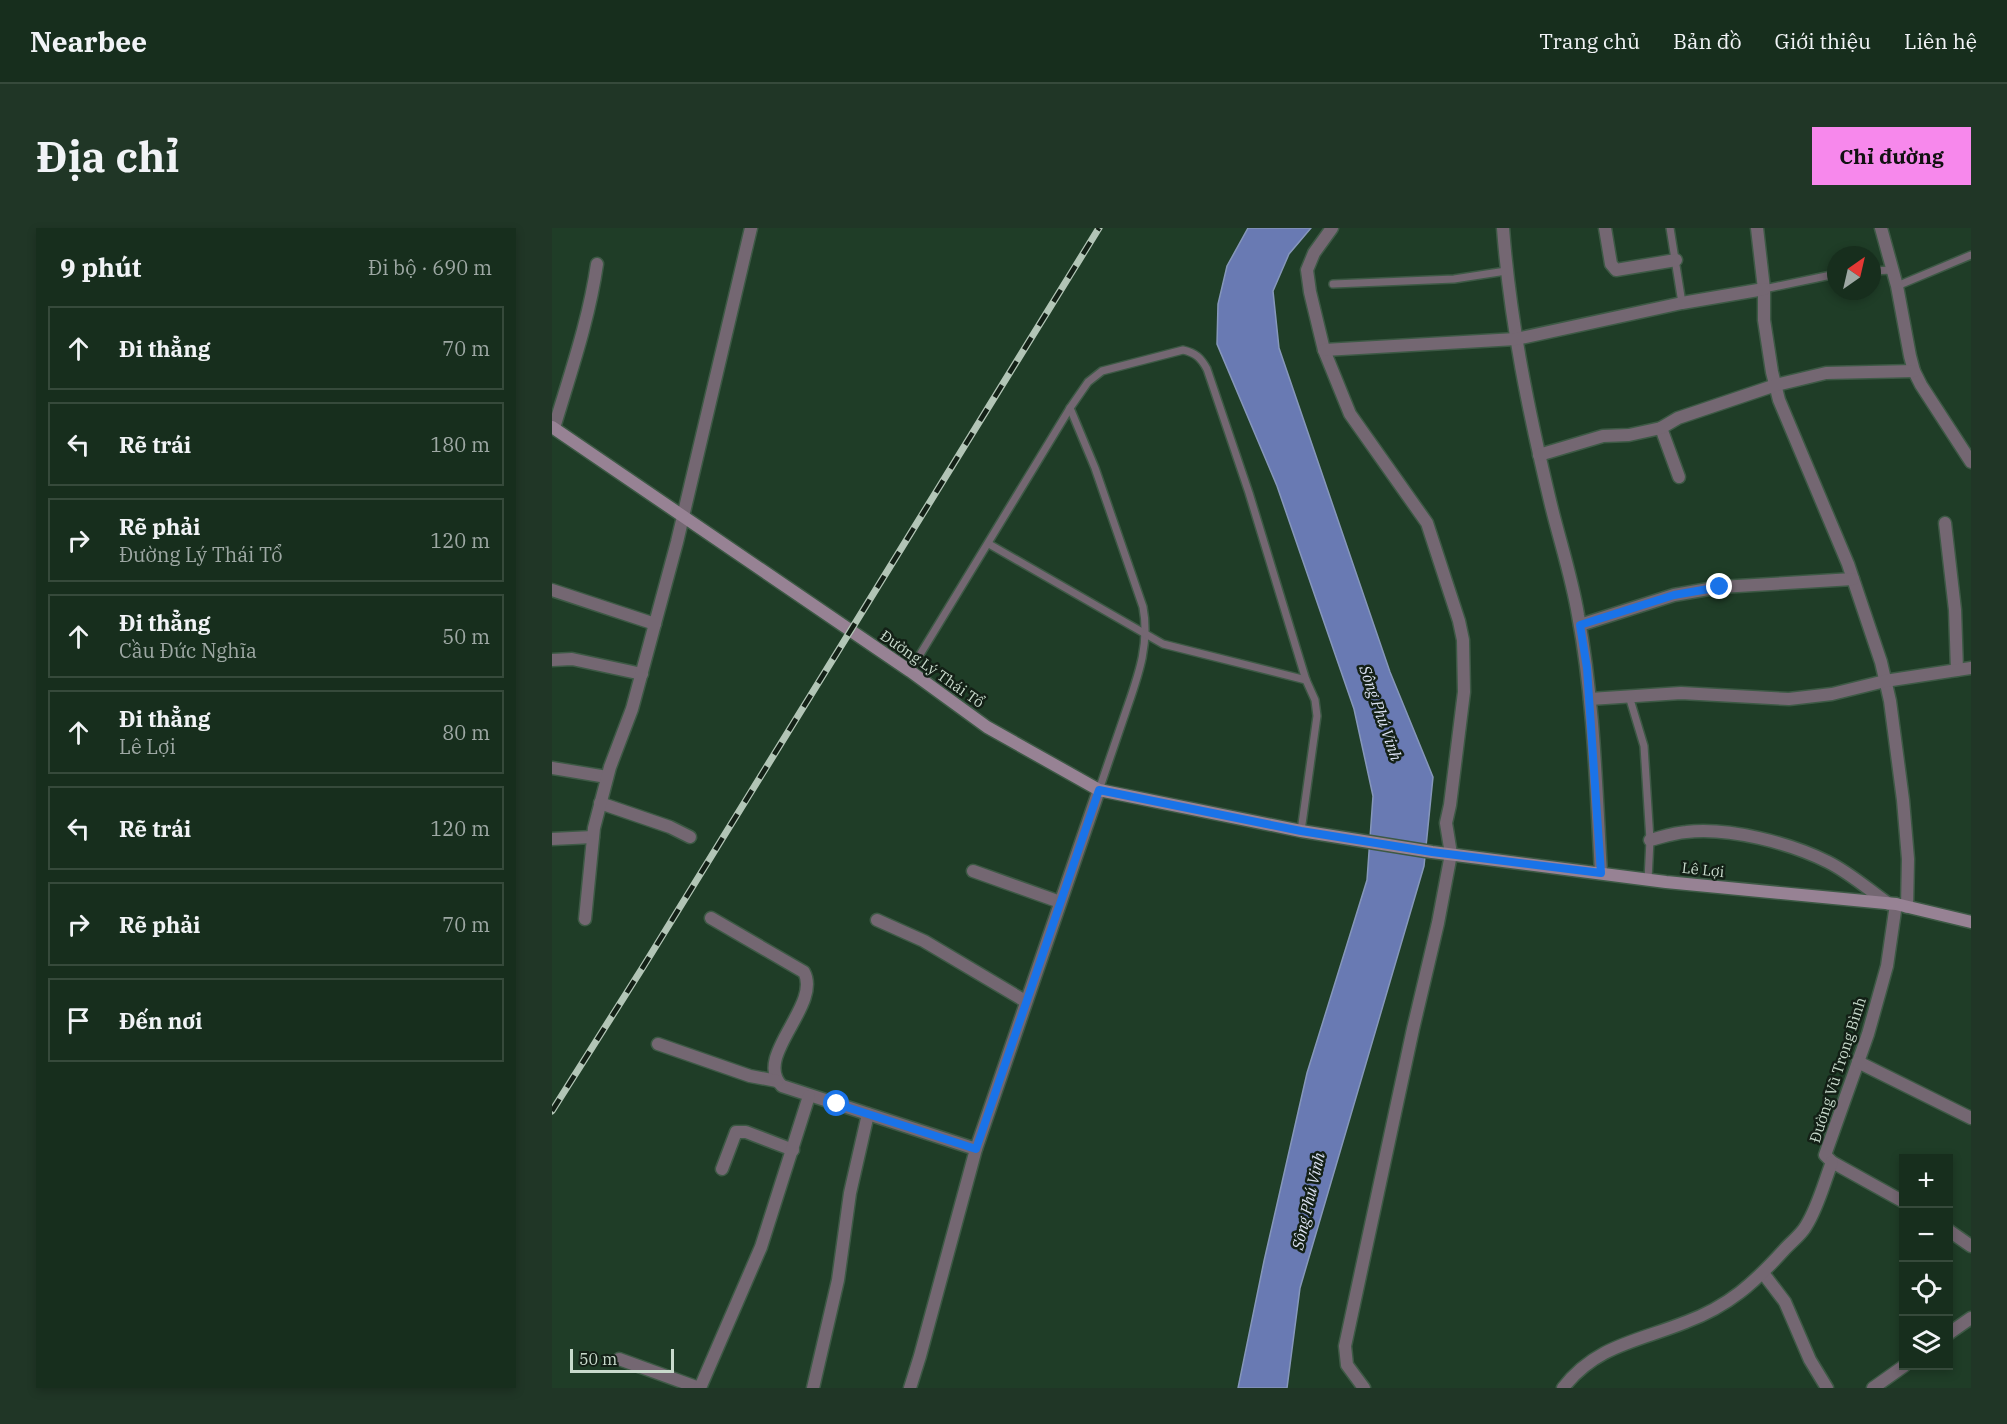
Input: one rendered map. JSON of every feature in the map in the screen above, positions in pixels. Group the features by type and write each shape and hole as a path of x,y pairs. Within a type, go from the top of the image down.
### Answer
{"main road":[{"name":"Đường Lý Thái Tổ","path":"553,428 910,671 987,727 1099,790 1301,831 1432,852"},
{"name":"Lê Lợi","path":"1432,852 1648,880 1897,905 1971,922"}],"street":[{"path":"585,919 593,837 600,803 642,674 752,228"},
{"path":"1332,228 1314,253 1307,270 1324,350 1350,414 1427,523 1459,621 1464,692 1446,823 1451,854 1438,924 1413,1029 1346,1346 1347,1365 1359,1385 1364,1388"},
{"path":"1503,228 1506,271 1527,405 1551,508 1566,556 1587,668 1601,873"},
{"path":"1605,228 1611,264 1616,270 1676,260"},
{"name":"Đường Vũ Trọng Bình","path":"1757,228 1764,289 1764,320 1779,400 1853,579 1881,662 1890,701 1908,859 1897,905 1887,966 1858,1062 1825,1155 1832,1162 1899,1199"},
{"path":"1881,228 1897,286 1914,370 1921,385 1971,462"},
{"path":"553,428 593,293 597,264"},
{"path":"1324,350 1516,339 1682,303 1764,289"},
{"path":"1539,455 1603,436 1629,435 1661,428 1678,418 1776,385 1836,372 1914,370"},
{"path":"1661,428 1679,477"},
{"path":"1945,523 1955,610 1957,670"},
{"path":"1580,625 1674,595 1720,587 1853,579"},
{"path":"552,590 655,624"},
{"path":"552,660 572,659 642,674"},
{"path":"1590,699 1681,693 1789,699 1832,694 1885,681 1971,668"},
{"path":"552,768 607,777"},
{"path":"910,1388 927,1334 976,1149 1099,790"},
{"path":"600,803 670,827 690,837"},
{"path":"1650,840 1686,832 1748,835 1829,862 1897,905"},
{"path":"552,839 593,837"},
{"path":"973,871 1060,902"},
{"path":"711,918 804,972 808,979 805,996 779,1049 774,1070 777,1081"},
{"path":"877,920 924,941 1025,1001"},
{"path":"658,1044 750,1076 777,1081 787,1089 976,1149"},
{"path":"1858,1062 1971,1118"},
{"path":"619,1359 699,1388 761,1247 809,1095"},
{"path":"813,1388 838,1280 850,1193 868,1114"},
{"path":"722,1168 735,1132 740,1131 793,1150"},
{"path":"1563,1388 1585,1364 1630,1340 1685,1323 1714,1310 1744,1291 1806,1227 1832,1162"},
{"path":"1953,1233 1971,1246"},
{"path":"1762,1273 1785,1302 1810,1360 1827,1388"},
{"path":"1953,1331 1971,1318"},
{"path":"1873,1388 1899,1369"}],"lane":[{"path":"1670,228 1682,303"},
{"path":"1897,286 1971,255"},
{"path":"1881,271 1892,270"},
{"path":"1333,284 1454,279 1506,271"},
{"path":"1764,289 1827,276"},
{"path":"910,671 1088,382 1102,371 1183,350 1194,353 1207,369 1249,493 1306,680 1315,700 1317,716 1301,831"},
{"path":"1070,408 1095,468 1143,607 1146,636 1141,666 1099,790"},
{"path":"988,544 1146,636 1176,649 1306,680"},
{"path":"1629,696 1644,746 1650,840 1648,880"}],"water":[{"name":"Sông Phú Vinh","path":"1248,228 1311,228 1289,254 1273,291 1279,348 1390,672 1433,777 1424,866 1300,1288 1287,1388 1238,1388 1307,1073 1367,880 1373,796 1354,709 1277,486 1217,344 1218,304 1227,266"}],"railway":[{"path":"552,1111 1099,228"}],"route":[{"path":"837,1104 976,1149 1099,790 1301,831 1432,852 1601,873 1587,668 1580,625 1674,595 1720,587"}]}
